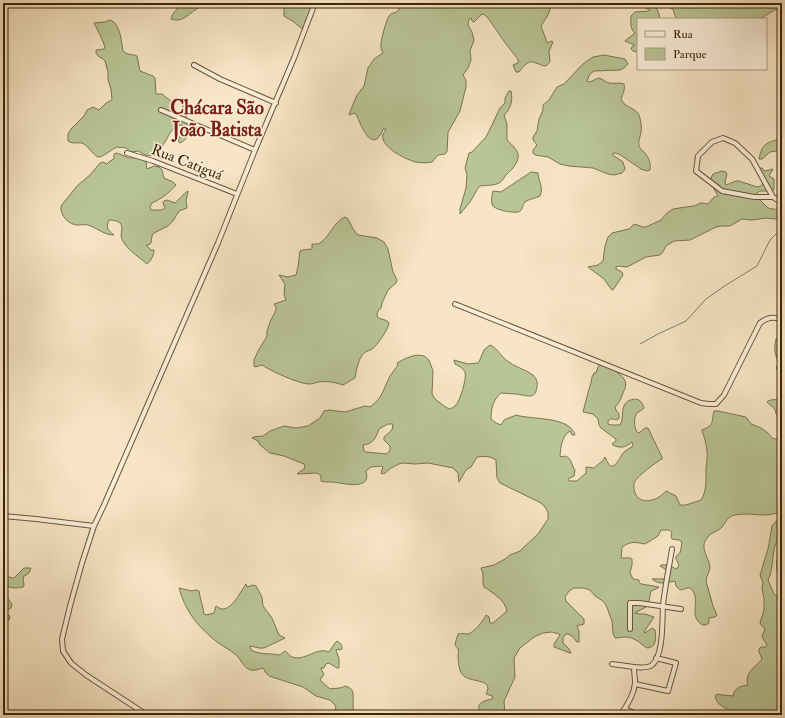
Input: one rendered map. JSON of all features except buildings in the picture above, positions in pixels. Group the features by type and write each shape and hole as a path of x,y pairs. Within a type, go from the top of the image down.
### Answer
{"street":[{"path":"148,715 86,675 71,663 63,651 62,639 64,627 94,526 218,243 255,150 276,103 315,3"},
{"path":"194,65 220,79 276,103"},
{"path":"161,110 255,150"},
{"path":"773,196 754,197 722,191 696,171 698,156 712,142 723,138 736,144 752,159 773,196 782,203"},
{"name":"Rua Catiguá","path":"127,153 153,161 237,194"},
{"path":"455,304 701,403 709,404 716,404 724,394 760,323 766,318 782,319"},
{"path":"3,516 94,526"},
{"path":"612,664 646,667 652,665 656,658 659,652 662,632 663,605 672,549"},
{"path":"630,629 630,603 663,605 681,608"},
{"path":"635,684 668,691 676,663 656,658"},
{"path":"620,715 625,709 635,684 634,667"},
{"path":"625,709 639,715"}],"green space":[{"path":"181,3 207,3 181,19 171,19"},
{"path":"283,3 311,3 313,6 313,12 308,28 301,28 284,16 284,8 280,6 284,5"},
{"path":"398,3 552,3 548,15 541,26 547,42 553,42 549,51 550,62 546,66 531,62 524,65 519,72 516,72 513,65 518,63 518,59 488,18 482,14 474,22 471,18 469,19 468,25 474,40 470,51 471,60 463,75 466,80 466,87 460,111 448,132 447,152 445,154 438,155 432,162 422,163 411,161 392,150 383,140 383,135 386,129 383,129 378,138 374,140 371,139 364,132 356,114 349,114 357,95 364,86 368,68 374,59 383,53 381,48 382,36 389,16 399,10"},
{"path":"631,3 660,3 657,4 656,7 660,18 637,18 637,52 631,49 634,45 625,41 635,33 632,28 631,16 635,12 650,10 635,6"},
{"path":"660,3 782,3 782,6 762,18 676,18 673,9"},
{"path":"110,20 114,22 118,29 123,51 137,56 140,71 155,78 156,94 162,94 171,101 171,104 176,112 183,111 184,108 182,106 184,104 189,104 186,118 198,125 180,143 178,141 183,130 183,126 181,125 174,128 159,151 151,155 145,155 138,151 131,152 125,148 117,147 98,157 84,144 72,143 68,141 68,134 71,129 84,116 87,110 93,107 99,110 106,103 112,100 105,61 96,53 96,50 104,49 105,47 94,23"},
{"path":"604,55 625,59 628,64 620,70 594,71 590,74 587,81 589,82 599,78 609,83 624,84 622,101 639,115 641,122 641,133 639,146 649,159 650,170 647,171 641,169 619,154 615,153 613,153 613,155 623,162 625,169 622,173 614,175 593,168 560,164 548,157 535,155 533,153 533,150 537,145 533,140 533,137 537,131 543,105 549,100 557,87 564,84 583,64 593,57"},
{"path":"509,91 511,91 512,94 512,101 504,115 507,124 507,140 518,153 517,160 512,170 507,173 500,182 494,185 480,186 460,214 466,188 467,175 465,168 469,153 472,152 486,137 500,108 505,103 505,98"},
{"path":"782,139 782,150 770,152 762,159 759,159 763,147 766,144"},
{"path":"117,153 129,158 140,158 146,162 147,169 154,166 159,167 162,170 164,178 176,185 165,196 152,203 150,207 151,210 162,210 165,208 163,203 164,201 167,200 175,203 188,191 186,200 187,208 179,211 168,226 154,233 151,243 146,245 151,250 154,250 152,258 147,264 132,252 122,240 122,225 119,222 109,220 108,228 114,235 110,235 88,225 75,225 68,222 61,210 61,206 77,186 90,175 100,163 104,162 107,164 114,159 114,154"},
{"path":"760,168 765,171 773,169 769,176 774,179 774,190 760,191 757,195 768,208 778,211 781,215 780,218 752,220 742,219 730,226 716,227 690,240 674,241 666,246 660,255 646,257 627,267 616,267 616,269 622,272 623,275 613,290 604,279 588,267 598,265 603,261 605,246 608,237 612,233 629,229 634,224 646,227 661,220 673,209 694,206 701,203 708,204 714,197 718,196 711,182 713,174 722,171 726,172 726,185 739,181 757,187 761,186 763,183"},
{"path":"531,172 538,173 541,187 540,196 525,202 521,210 518,212 503,211 493,206 493,191 501,192"},
{"path":"345,217 348,219 358,235 377,238 384,242 388,249 393,272 397,280 396,283 388,290 377,315 378,318 389,323 385,333 380,341 371,350 364,353 362,356 355,378 343,385 334,382 318,382 310,384 299,382 285,377 262,365 255,367 254,360 267,336 270,322 276,310 274,304 286,300 284,295 285,284 279,275 288,277 296,275 300,251 312,249 312,244 318,244 321,242 327,237 337,223"},
{"path":"781,333 782,364 777,369 776,368 779,362 775,354 775,345 776,339 779,338"},
{"path":"490,345 492,346 509,362 533,375 537,383 535,394 530,396 501,393 493,404 491,419 501,425 504,420 516,415 558,422 572,429 575,435 572,435 570,431 567,433 562,442 560,456 569,458 575,470 574,476 568,479 569,481 577,481 586,473 586,467 594,468 605,457 610,466 615,465 624,452 633,446 632,442 623,447 613,445 612,444 616,441 616,439 601,428 598,419 593,414 583,412 592,377 594,373 596,373 600,364 617,372 624,379 626,384 621,399 615,407 619,414 619,418 617,420 610,419 608,424 620,425 623,409 626,403 633,399 639,400 644,408 636,414 634,422 636,430 639,433 645,428 648,428 662,457 662,459 647,469 635,481 635,493 639,499 649,501 656,499 666,491 676,496 680,505 686,505 701,500 705,489 707,455 702,430 711,425 714,411 746,417 751,424 761,428 775,439 778,439 782,430 782,511 768,515 743,514 733,516 727,520 720,529 712,533 705,542 704,549 710,567 706,581 717,615 709,618 708,624 702,625 695,615 695,595 690,588 680,590 676,586 675,581 660,583 652,579 663,579 668,577 670,572 660,566 661,565 669,565 676,569 679,566 676,556 680,553 682,542 672,539 672,532 669,530 661,530 658,536 645,544 636,542 628,544 622,547 621,558 632,559 630,573 633,579 639,580 641,584 659,587 651,591 646,607 635,613 654,617 644,632 645,633 652,628 655,630 656,639 653,646 647,648 631,638 615,638 612,621 603,601 595,596 590,590 584,588 574,588 569,591 565,597 566,601 584,619 584,624 577,626 579,631 579,642 577,642 572,636 566,634 563,638 563,643 569,649 570,653 554,647 554,644 560,635 552,632 543,633 534,637 520,648 514,658 515,677 504,701 505,715 482,715 479,708 480,704 492,699 493,697 486,694 488,689 487,685 480,681 465,677 462,674 459,665 458,648 455,644 458,634 467,634 472,632 481,623 486,615 489,617 490,623 493,623 507,611 504,603 495,594 484,587 481,568 494,565 510,555 520,551 538,534 548,519 548,512 545,507 541,503 500,483 497,478 496,460 485,456 477,457 471,467 466,470 459,482 458,473 453,468 428,463 403,463 382,474 383,467 371,467 366,471 367,479 363,483 355,485 324,482 321,481 321,476 317,473 297,474 304,469 304,464 284,456 270,453 260,445 258,441 252,438 263,436 270,431 284,426 296,428 308,426 320,418 324,411 329,410 345,412 365,406 370,407 380,397 390,376 398,365 397,363 417,355 424,356 429,360 433,371 432,394 435,399 449,409 455,407 461,395 465,372 461,367 455,364 454,360 468,364 478,363 484,350","holes":["388,424 393,424 392,430 384,437 384,440 390,446 389,452 386,454 364,451 363,445 374,440 379,429"]},
{"path":"782,398 782,420 776,414 774,408 767,402"},
{"path":"778,519 781,520 782,524 773,554 772,569 768,580 774,594 778,597 780,586 777,561 778,554 782,548 782,715 739,715 722,706 715,696 717,694 733,696 737,689 748,685 747,681 749,673 762,659 759,649 761,647 766,647 767,645 762,637 765,629 760,623 764,610 764,599 762,588 763,582 760,576 768,549 772,526"},
{"path":"24,568 31,568 29,573 23,577 23,587 12,588 5,585 4,581 3,582 3,575 14,578"},
{"path":"246,584 247,587 253,585 256,586 262,597 263,606 272,618 279,635 285,638 264,648 250,646 251,650 254,652 280,655 285,651 292,657 297,658 320,651 329,652 337,641 342,646 342,649 337,649 336,651 339,658 339,668 329,663 326,664 324,668 321,668 324,674 320,680 330,689 345,686 352,690 352,715 333,715 336,707 330,700 316,696 303,687 269,676 263,668 252,670 246,668 236,655 214,639 195,620 187,609 179,588 199,591 204,614 206,615 214,613 216,606 222,609 233,603"},
{"path":"3,599 8,599 12,604 11,608 4,612 10,616 9,620 3,620"}],"waterway":[{"path":"640,344 686,321 706,299 757,266 770,240 782,228"}],"district":[{"name":"Chácara São João Batista","path":"217,118"}]}
